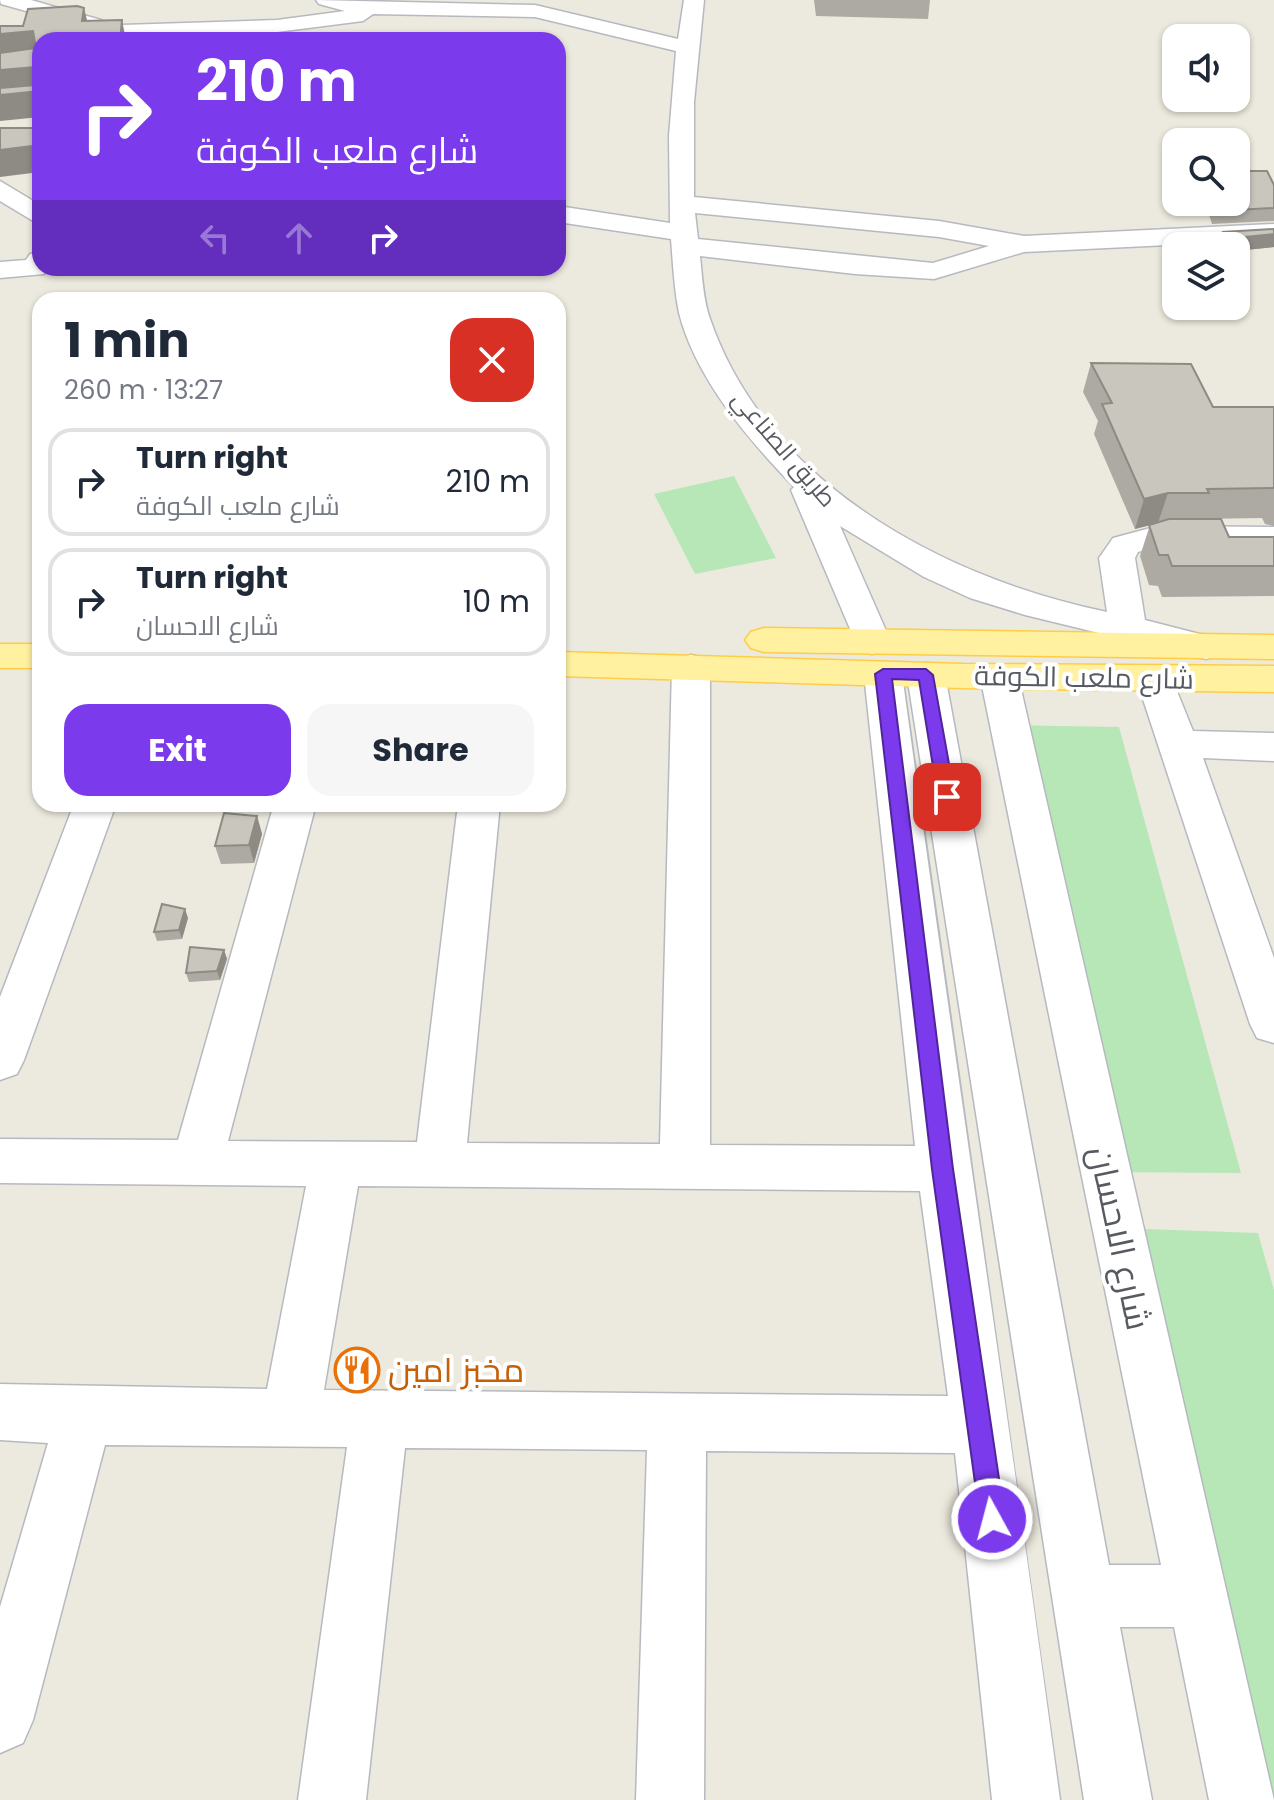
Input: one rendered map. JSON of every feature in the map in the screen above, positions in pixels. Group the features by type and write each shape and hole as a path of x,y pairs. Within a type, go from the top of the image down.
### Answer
{"main road":[{"path":"0,629 32,630"},
{"name":"شارع ملعب الكوفة","path":"566,638 894,663 999,676 1274,679"},
{"name":"شارع ملعب الكوفة","path":"566,664 691,667 894,663 1206,647 1274,647"},
{"path":"0,656 32,656"}],"street":[{"path":"8,0 124,32"},
{"path":"326,0 343,6 376,9 535,11 686,47"},
{"name":"طريق الصناعي","path":"694,0 681,86 684,239 695,317 732,394 802,477 847,519 909,558 1027,605 1128,626 1206,647"},
{"path":"31,29 277,26 356,18 376,9"},
{"path":"0,187 32,182"},
{"path":"0,187 32,211"},
{"path":"683,204 939,229 1024,244 1274,232"},
{"path":"566,216 684,239 855,266 934,271 1024,244"},
{"path":"0,270 32,268"},
{"path":"802,477 894,663 1083,1596 1118,1800"},
{"path":"1128,626 1117,558 1125,545 1158,536 1274,537"},
{"path":"894,663 943,1169 981,1425 1026,1800"},
{"path":"685,1166 691,667"},
{"name":"شارع الاحسان","path":"999,676 1243,1800"},
{"path":"1155,678 1265,971 1274,1024"},
{"path":"1179,744 1274,747"},
{"path":"0,1060 92,812"},
{"path":"197,1162 293,812"},
{"path":"440,1164 478,812"},
{"path":"0,1161 943,1169"},
{"path":"290,1418 336,1164"},
{"path":"0,1412 84,1416 981,1425"},
{"path":"0,1720 84,1416"},
{"path":"332,1800 380,1418"},
{"path":"670,1800 677,1420"},
{"path":"1083,1596 1197,1596"}],"green space":[{"path":"734,476 776,558 695,574 654,494"},
{"path":"1002,725 1119,727 1241,1173 1102,1172"},
{"path":"1117,1228 1258,1233 1274,1290 1274,1800"}],"building":[{"path":"77,6 84,8 82,21 122,20 121,32 33,31 0,34 0,26 23,26 28,9"},
{"path":"32,49 32,67 0,70 0,53"},
{"path":"32,85 32,92 0,95 0,88"},
{"path":"0,128 32,128 32,146 0,150"},
{"path":"1250,171 1267,171 1274,185 1274,208 1250,209"},
{"path":"1274,229 1274,234 1250,236 1250,232 1223,232"},
{"path":"1091,363 1191,364 1213,407 1274,407 1274,488 1207,489 1209,493 1168,493 1144,499 1102,404 1112,403"},
{"path":"1169,519 1221,519 1229,537 1274,537 1274,566 1172,566 1168,555 1159,555 1149,525"},
{"path":"224,813 257,816 249,845 215,846"},
{"path":"162,904 185,909 179,930 154,932"},
{"path":"190,947 224,950 217,971 186,973"}],"place":[{"name":"مخبز امين","path":"357,1370"}],"route":[{"path":"947,797 926,675 883,674 943,1169 992,1519"}]}
